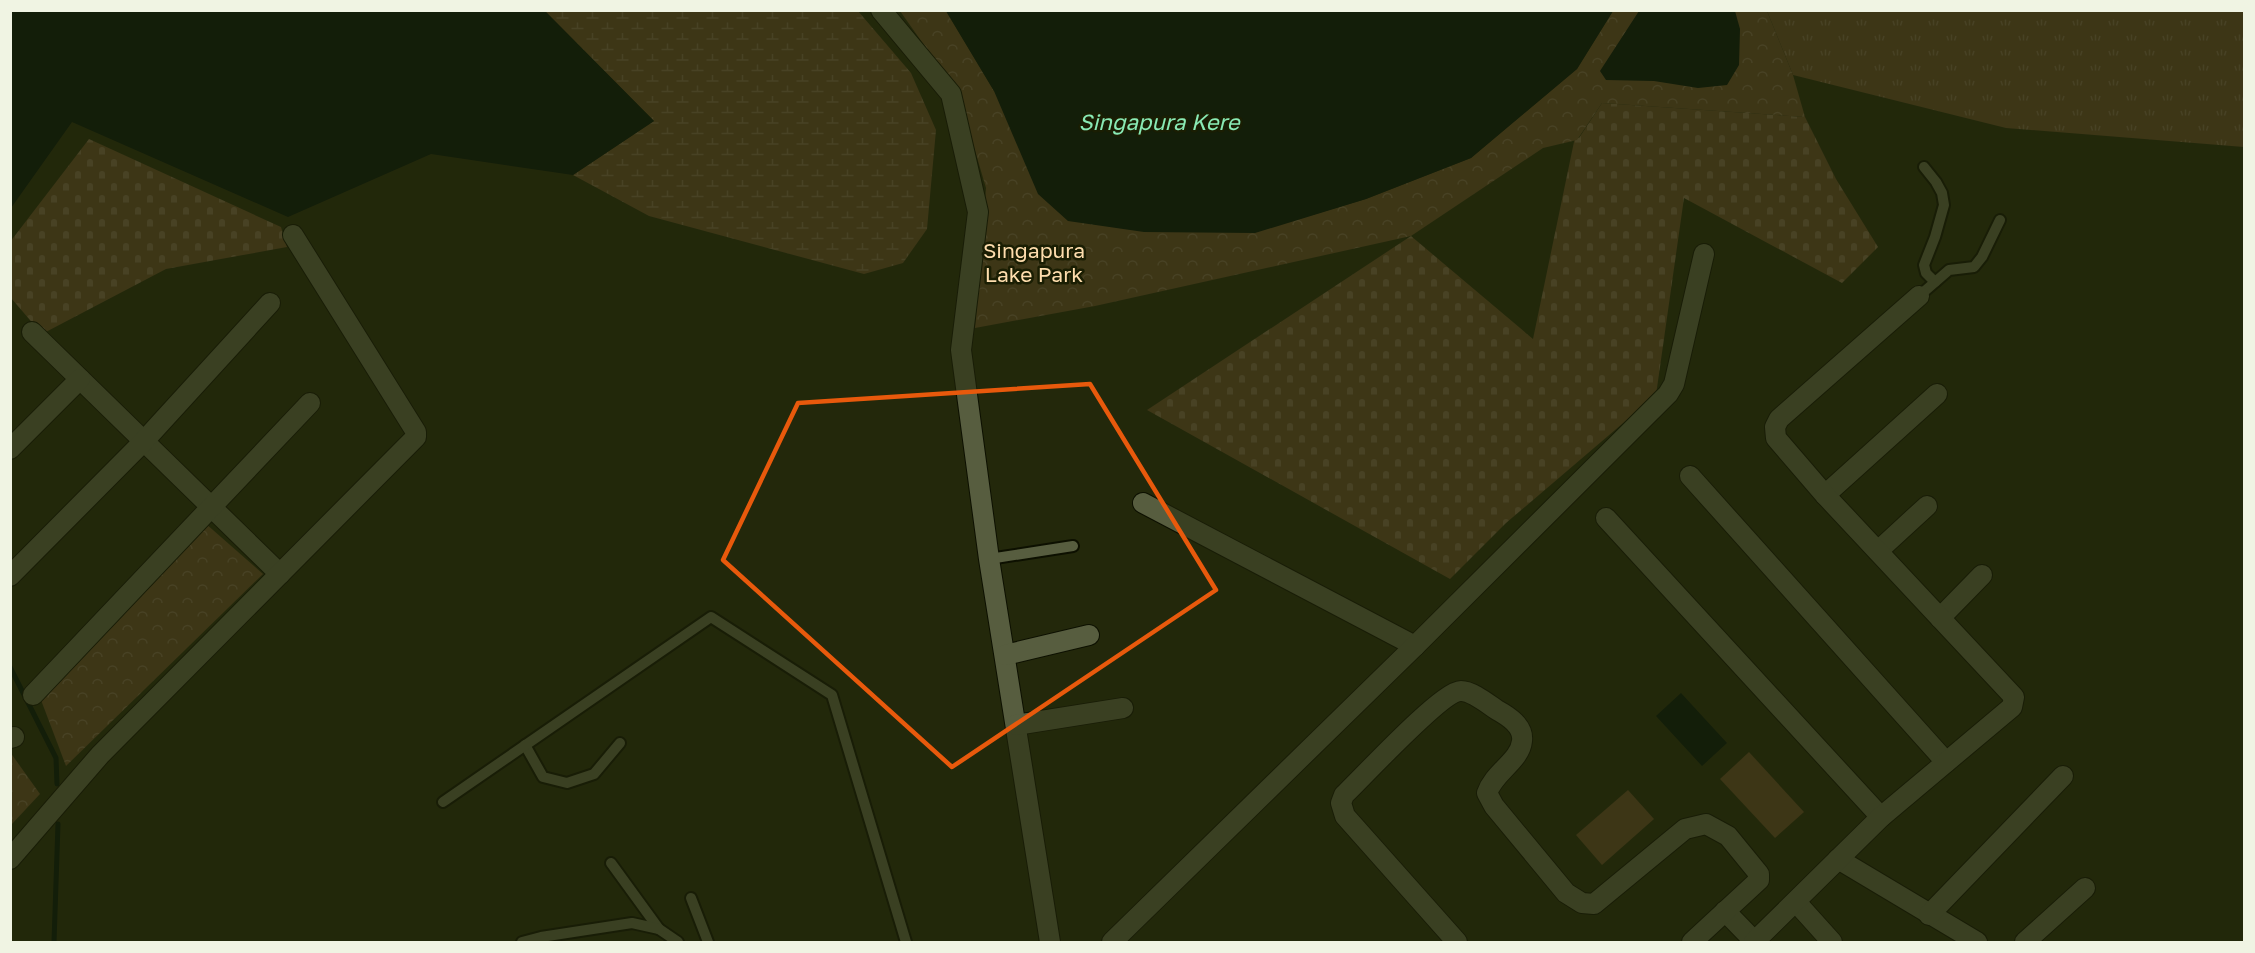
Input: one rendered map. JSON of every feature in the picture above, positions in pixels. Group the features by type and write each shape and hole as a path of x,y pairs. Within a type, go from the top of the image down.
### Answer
{"street":[{"path":"881,10 951,94 978,212 961,350 989,559 1050,942"},
{"path":"10,859 100,755 416,437 416,432 293,235"},
{"path":"1112,942 1415,646 1672,389 1704,254"},
{"path":"1725,911 1755,942 1881,817 2012,707 2014,697 1825,495 1776,438 1775,427 1779,419 1919,296"},
{"path":"10,576 144,441 270,303"},
{"path":"32,332 280,574"},
{"path":"10,449 80,379"},
{"path":"1825,495 1937,394"},
{"path":"33,695 310,403"},
{"path":"1690,476 1946,762"},
{"path":"1143,503 1415,646"},
{"path":"1878,551 1927,506"},
{"path":"1606,518 1881,817"},
{"path":"1940,618 1982,575"},
{"path":"1005,655 1089,635"},
{"path":"1457,942 1345,816 1341,803 1344,795 1425,715 1454,692 1464,691 1512,719 1523,740 1517,755 1491,782 1487,794 1494,806 1566,893 1582,903 1594,904 1685,829 1706,824 1728,836 1759,874 1759,880 1725,911 1701,940"},
{"path":"1016,725 1123,708"},
{"path":"1929,915 2063,776"},
{"path":"1838,859 1977,942"},
{"path":"2025,942 2085,888"},
{"path":"1796,902 1832,942"}],"lane":[{"path":"1924,167 1942,193 1944,205 1924,265 1926,273 1935,282"},
{"path":"1919,296 1948,270 1974,267 1982,257 2000,220"},
{"path":"989,559 1073,546"},
{"path":"443,802 711,617 832,695 906,942"},
{"path":"525,745 543,777 567,783 594,774 620,743"},
{"path":"611,863 659,929 678,942"},
{"path":"692,898 708,942"},
{"path":"522,942 632,923 659,929"}],"highlighted area":[{"path":"1090,384 1216,590 952,767 723,560 798,403"}],"green space":[{"path":"545,11 858,11 911,73 936,130 927,229 903,263 864,274 649,216 573,175 654,121"},
{"name":"Singapura Lake Park","path":"900,11 946,11 994,91 1255,232 1366,199 1471,158 1577,69 1613,11 1767,11 1793,75 1805,117 1602,103 1577,140 1543,148 1411,236 1095,306 975,328 986,188 958,93"},
{"path":"1767,11 2244,11 2244,147 2006,128 1793,75"},
{"path":"1602,103 1805,117 1836,179 1878,247 1842,283 1684,198 1656,395 1506,523 1450,579 1147,410 1411,236 1533,339 1575,137 1579,138"},
{"path":"89,139 281,227 287,247 166,269 42,334 11,298 10,242"},
{"path":"205,523 263,574 66,766 41,700"},
{"path":"10,752 40,794 11,825 10,825"},
{"path":"1749,752 1804,812 1775,838 1720,779"},
{"path":"1628,790 1654,819 1602,865 1576,835"}],"water":[{"path":"11,10 545,11 654,121 573,175 431,154 288,217 72,122 11,208"},
{"name":"Singapura Kere","path":"946,11 1613,11 1577,69 1471,158 1366,199 1255,233 1144,232 1068,221 1038,194 994,91"},
{"path":"1639,11 1735,11 1740,29 1739,65 1727,85 1698,88 1654,81 1606,80 1600,71"},
{"path":"1681,693 1727,743 1702,766 1656,716"}],"waterway":[{"path":"10,667 56,758 57,784"},
{"path":"54,942 58,824"}]}
